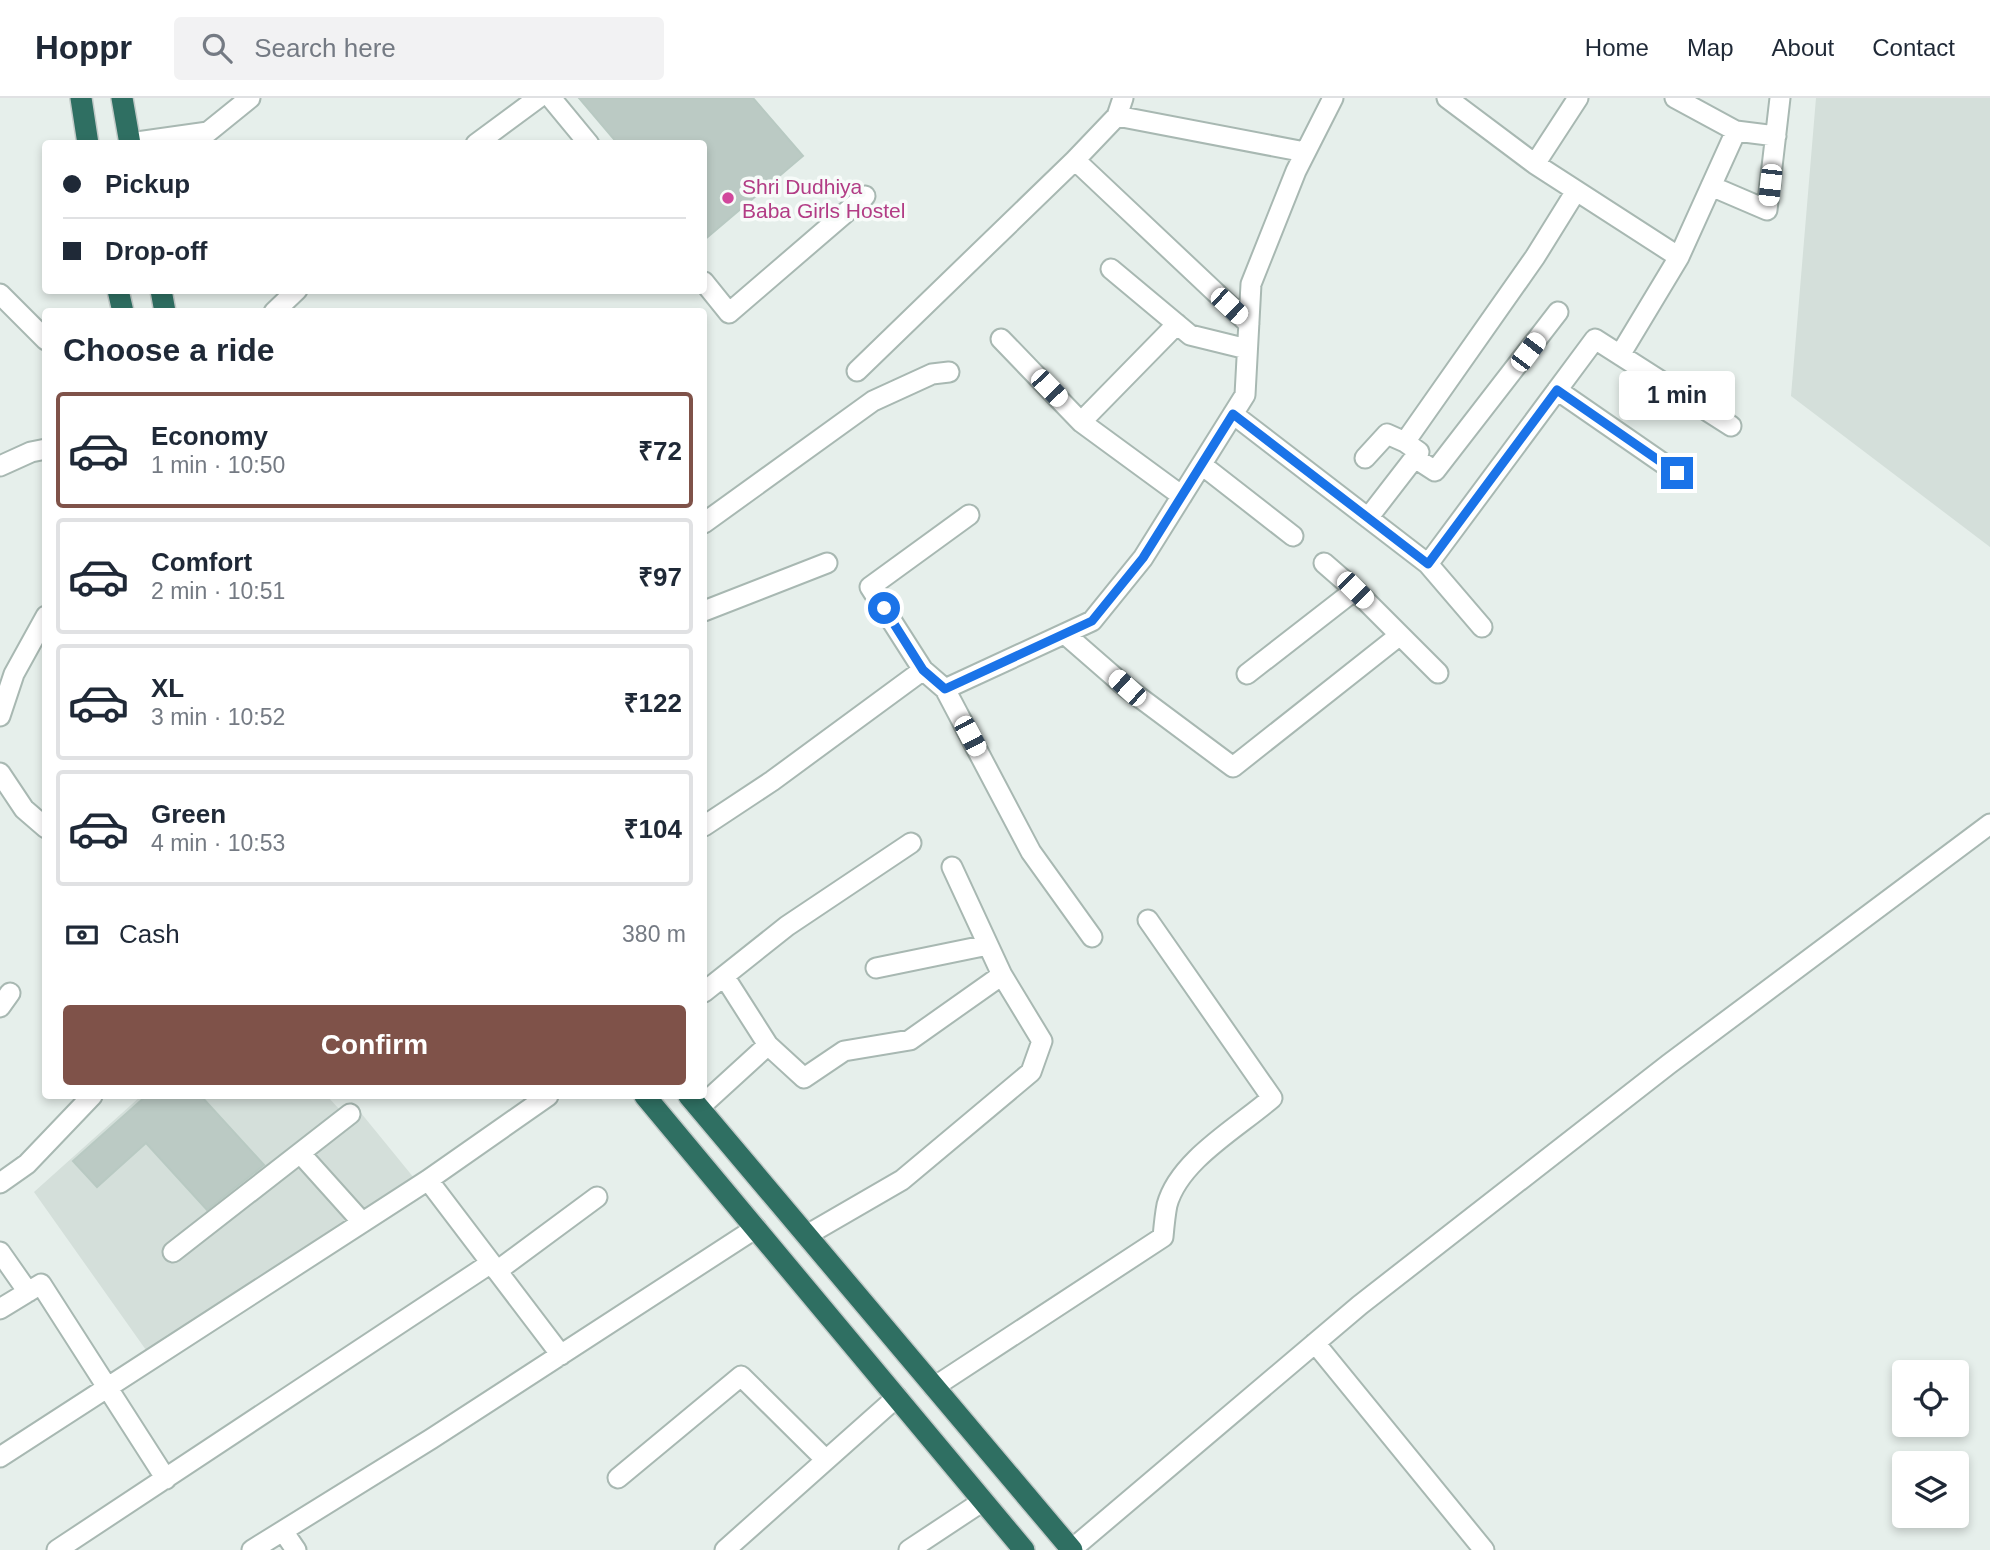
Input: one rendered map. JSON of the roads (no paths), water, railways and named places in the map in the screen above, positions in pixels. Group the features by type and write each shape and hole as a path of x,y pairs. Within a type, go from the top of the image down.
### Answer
{"highway":[{"path":"80,98 87,140"},
{"path":"122,98 129,140"},
{"path":"648,1099 897,1397 1020,1549"},
{"path":"694,1102 1072,1549"}],"street":[{"path":"151,140 208,132 250,98"},
{"path":"481,140 538,98"},
{"path":"551,98 586,140"},
{"path":"945,689 1092,621 1143,558 1245,395 1251,284 1305,152 1333,98"},
{"path":"1447,98 1535,164 1679,257"},
{"path":"1535,164 1578,98"},
{"path":"1675,98 1736,131 1776,136"},
{"path":"1711,186 1767,210 1780,98"},
{"path":"857,371 1075,160 1120,107 1305,152"},
{"path":"1620,355 1679,257 1736,131"},
{"path":"1075,160 1249,324"},
{"path":"1368,518 1576,191"},
{"path":"707,286 729,313 865,195"},
{"path":"1111,269 1190,335 1247,349"},
{"path":"278,308 293,294"},
{"path":"2,299 42,336"},
{"path":"1366,457 1387,433 1435,471 1558,313"},
{"path":"1081,422 1177,324"},
{"path":"1001,339 1081,422 1182,496"},
{"path":"1428,564 1595,339 1731,426"},
{"path":"707,521 873,401 932,374 949,372"},
{"path":"1557,390 1677,473"},
{"path":"1233,414 1428,564 1482,627"},
{"path":"0,466 42,450"},
{"path":"1202,465 1293,536"},
{"path":"969,515 870,587 923,670 945,689 1031,852 1093,937"},
{"path":"707,610 827,563"},
{"path":"1324,563 1438,673"},
{"path":"1247,674 1355,590"},
{"path":"0,716 13,674 42,623"},
{"path":"1065,634 1127,688 1233,767 1400,635"},
{"path":"707,824 772,781 923,670"},
{"path":"0,773 24,809 42,825"},
{"path":"1072,1549 1360,1305 1669,1064 1990,824"},
{"path":"707,990 787,926 911,843"},
{"path":"807,1235 902,1180 1031,1072 1042,1041 1002,975 952,867"},
{"path":"934,1387 1163,1237 1167,1203 1179,1179 1208,1149 1272,1098 1148,920"},
{"path":"876,968 988,945"},
{"path":"724,976 768,1045 804,1077 844,1051 910,1040 1002,975"},
{"path":"707,1092 768,1045"},
{"path":"0,1183 27,1164 89,1099"},
{"path":"0,1457 428,1180 544,1099"},
{"path":"173,1252 350,1114"},
{"path":"300,1153 362,1222"},
{"path":"428,1180 561,1355"},
{"path":"58,1550 494,1267 597,1197"},
{"path":"252,1550 756,1228"},
{"path":"0,1252 28,1292"},
{"path":"0,1309 41,1284 166,1479"},
{"path":"1315,1343 1484,1550"},
{"path":"618,1478 741,1376 826,1460"},
{"path":"725,1550 897,1397"},
{"path":"909,1550 983,1501"},
{"path":"283,1531 296,1550"}],"place":[{"name":"Shri Dudhiya Baba Girls Hostel","path":"728,198"}]}
